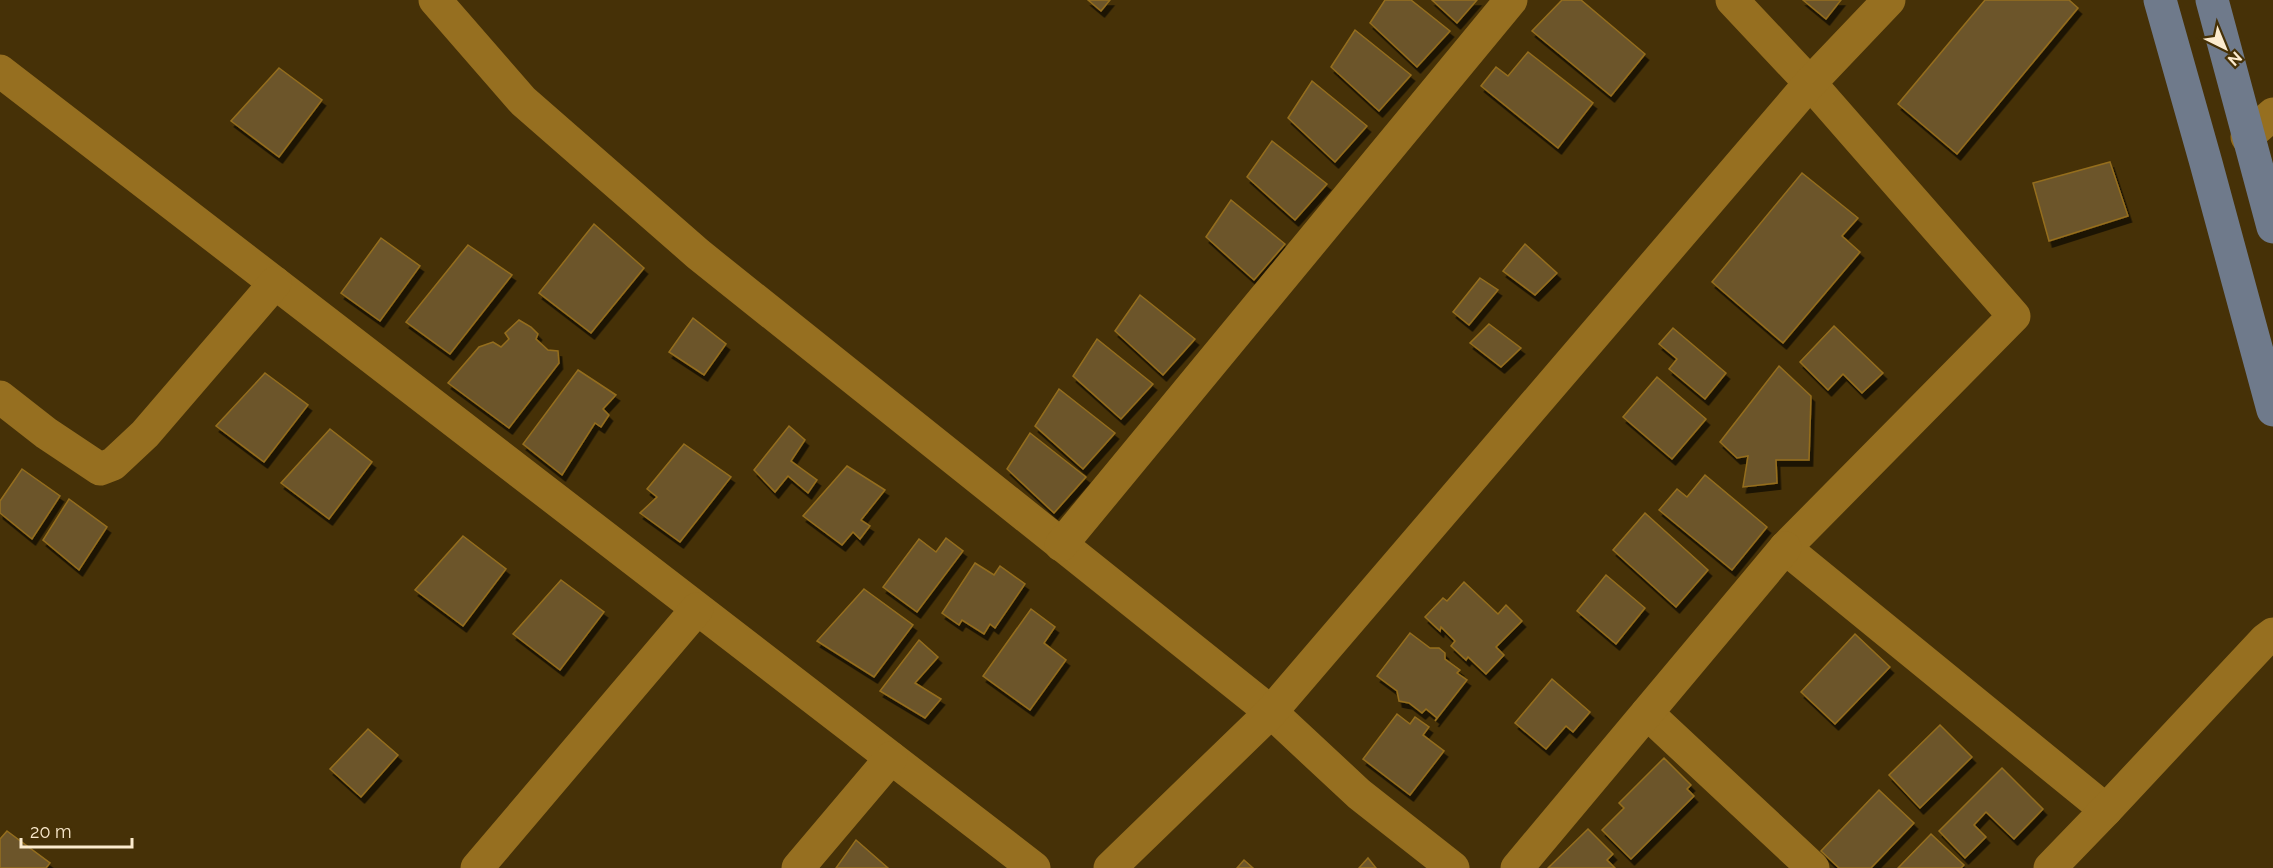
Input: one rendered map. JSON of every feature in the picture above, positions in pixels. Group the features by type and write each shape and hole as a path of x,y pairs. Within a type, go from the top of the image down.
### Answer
{"main road":[{"path":"2160,0 2273,411"},
{"path":"2212,0 2273,227"}],"street":[{"path":"1061,545 1511,0"},
{"path":"1517,868 1785,548 2014,316 1810,83 1732,0"},
{"path":"1110,868 1270,712 1810,83 1889,0"},
{"path":"443,3 523,101 698,254 1270,712 1359,794 1453,868"},
{"path":"0,71 1034,868"},
{"path":"2247,137 2273,114"},
{"path":"0,397 46,434 99,469 113,464 145,434 192,383 275,283"},
{"path":"1785,548 2106,810"},
{"path":"477,868 697,609"},
{"path":"2050,868 2273,634"},
{"path":"1647,713 1813,868"},
{"path":"798,868 891,758"}],"building":[{"path":"1088,0 1110,0 1101,11"},
{"path":"1385,0 1411,0 1450,31 1417,67 1370,23"},
{"path":"1432,0 1477,0 1457,23"},
{"path":"1562,0 1581,0 1645,54 1611,96 1532,31"},
{"path":"1803,0 1841,0 1826,19"},
{"path":"1985,0 2069,0 2078,8 1957,154 1898,104"},
{"path":"1355,30 1411,75 1379,111 1331,67"},
{"path":"1528,52 1593,103 1558,148 1481,86 1496,67 1508,76"},
{"path":"279,68 322,100 279,157 231,121"},
{"path":"1312,81 1367,126 1335,162 1288,118"},
{"path":"1272,141 1327,184 1295,220 1247,177"},
{"path":"2110,162 2128,216 2049,241 2033,183"},
{"path":"1802,173 1858,218 1842,236 1860,252 1783,343 1712,282"},
{"path":"1231,200 1285,244 1254,280 1206,237"},
{"path":"594,224 644,268 591,333 539,293"},
{"path":"381,238 420,266 380,321 341,293"},
{"path":"1525,244 1557,273 1535,295 1503,271"},
{"path":"468,245 512,275 450,354 406,322"},
{"path":"1480,278 1498,290 1469,325 1453,312"},
{"path":"1140,295 1195,339 1163,375 1115,331"},
{"path":"693,318 726,344 704,375 669,352"},
{"path":"519,320 538,334 536,339 548,350 558,351 559,363 509,428 448,383 479,347 493,342 501,347 509,339 505,333"},
{"path":"1489,324 1521,348 1501,367 1470,343"},
{"path":"1834,326 1883,373 1862,393 1843,374 1828,390 1800,362"},
{"path":"1673,328 1726,373 1705,399 1669,369 1677,359 1659,344"},
{"path":"1097,339 1153,384 1121,419 1073,376"},
{"path":"1779,366 1811,396 1809,460 1776,460 1777,483 1743,487 1748,456 1737,458 1720,442"},
{"path":"578,370 616,395 603,409 609,415 601,427 595,423 562,475 523,444"},
{"path":"265,373 308,405 264,462 216,426"},
{"path":"1657,377 1706,419 1672,459 1623,417"},
{"path":"1059,389 1115,433 1083,469 1035,426"},
{"path":"789,426 805,440 791,461 817,480 808,493 788,476 775,492 754,470"},
{"path":"330,429 372,462 329,519 281,483"},
{"path":"1030,433 1086,477 1054,513 1007,469"},
{"path":"684,444 731,477 680,542 640,513 657,497 647,489"},
{"path":"847,466 885,490 861,520 870,526 860,539 853,532 842,545 803,516"},
{"path":"22,469 60,496 32,539 0,513 0,501"},
{"path":"1705,475 1767,527 1732,570 1659,510 1677,489 1687,497"},
{"path":"69,499 107,527 79,570 43,540"},
{"path":"1645,513 1708,570 1676,607 1613,550"},
{"path":"463,536 506,569 463,626 415,590"},
{"path":"946,538 963,551 917,612 883,587 919,539 936,552"},
{"path":"975,563 994,575 1000,566 1025,584 995,628 990,624 984,634 962,620 959,625 942,613"},
{"path":"1606,575 1645,608 1616,644 1577,611"},
{"path":"561,580 604,612 560,670 513,634"},
{"path":"1464,582 1498,614 1506,605 1522,621 1496,647 1504,655 1486,674 1468,657 1466,660 1451,646 1455,641 1441,627 1440,631 1425,617 1443,598 1447,601"},
{"path":"864,589 913,625 874,677 817,641"},
{"path":"1031,609 1055,627 1044,643 1066,660 1030,710 983,676"},
{"path":"1410,633 1430,648 1439,648 1445,653 1445,659 1460,670 1457,673 1467,680 1435,721 1437,718 1426,709 1422,713 1409,703 1399,701 1397,691 1377,676"},
{"path":"1855,634 1890,667 1835,724 1801,692"},
{"path":"919,640 938,657 915,683 941,699 925,718 880,691"},
{"path":"1552,679 1590,712 1573,732 1566,726 1546,749 1515,723"},
{"path":"1397,714 1410,724 1415,717 1429,727 1423,735 1444,751 1410,795 1363,759"},
{"path":"1940,725 1972,757 1920,808 1889,775"},
{"path":"368,729 398,755 361,797 330,769"},
{"path":"1664,758 1691,785 1687,789 1694,796 1631,859 1602,830 1624,808 1619,803"},
{"path":"2002,768 2043,809 2014,839 1986,812 1974,825 1986,837 1965,858 1939,831"},
{"path":"1879,790 1914,823 1871,868 1839,868 1821,851"},
{"path":"1588,829 1613,854 1607,860 1615,868 1548,868"},
{"path":"7,831 50,863 46,868 0,868 0,839"},
{"path":"1931,834 1964,865 1961,868 1898,868"},
{"path":"856,840 888,868 836,868"},
{"path":"1368,858 1376,868 1359,868"},
{"path":"1244,860 1253,868 1237,868"}]}
